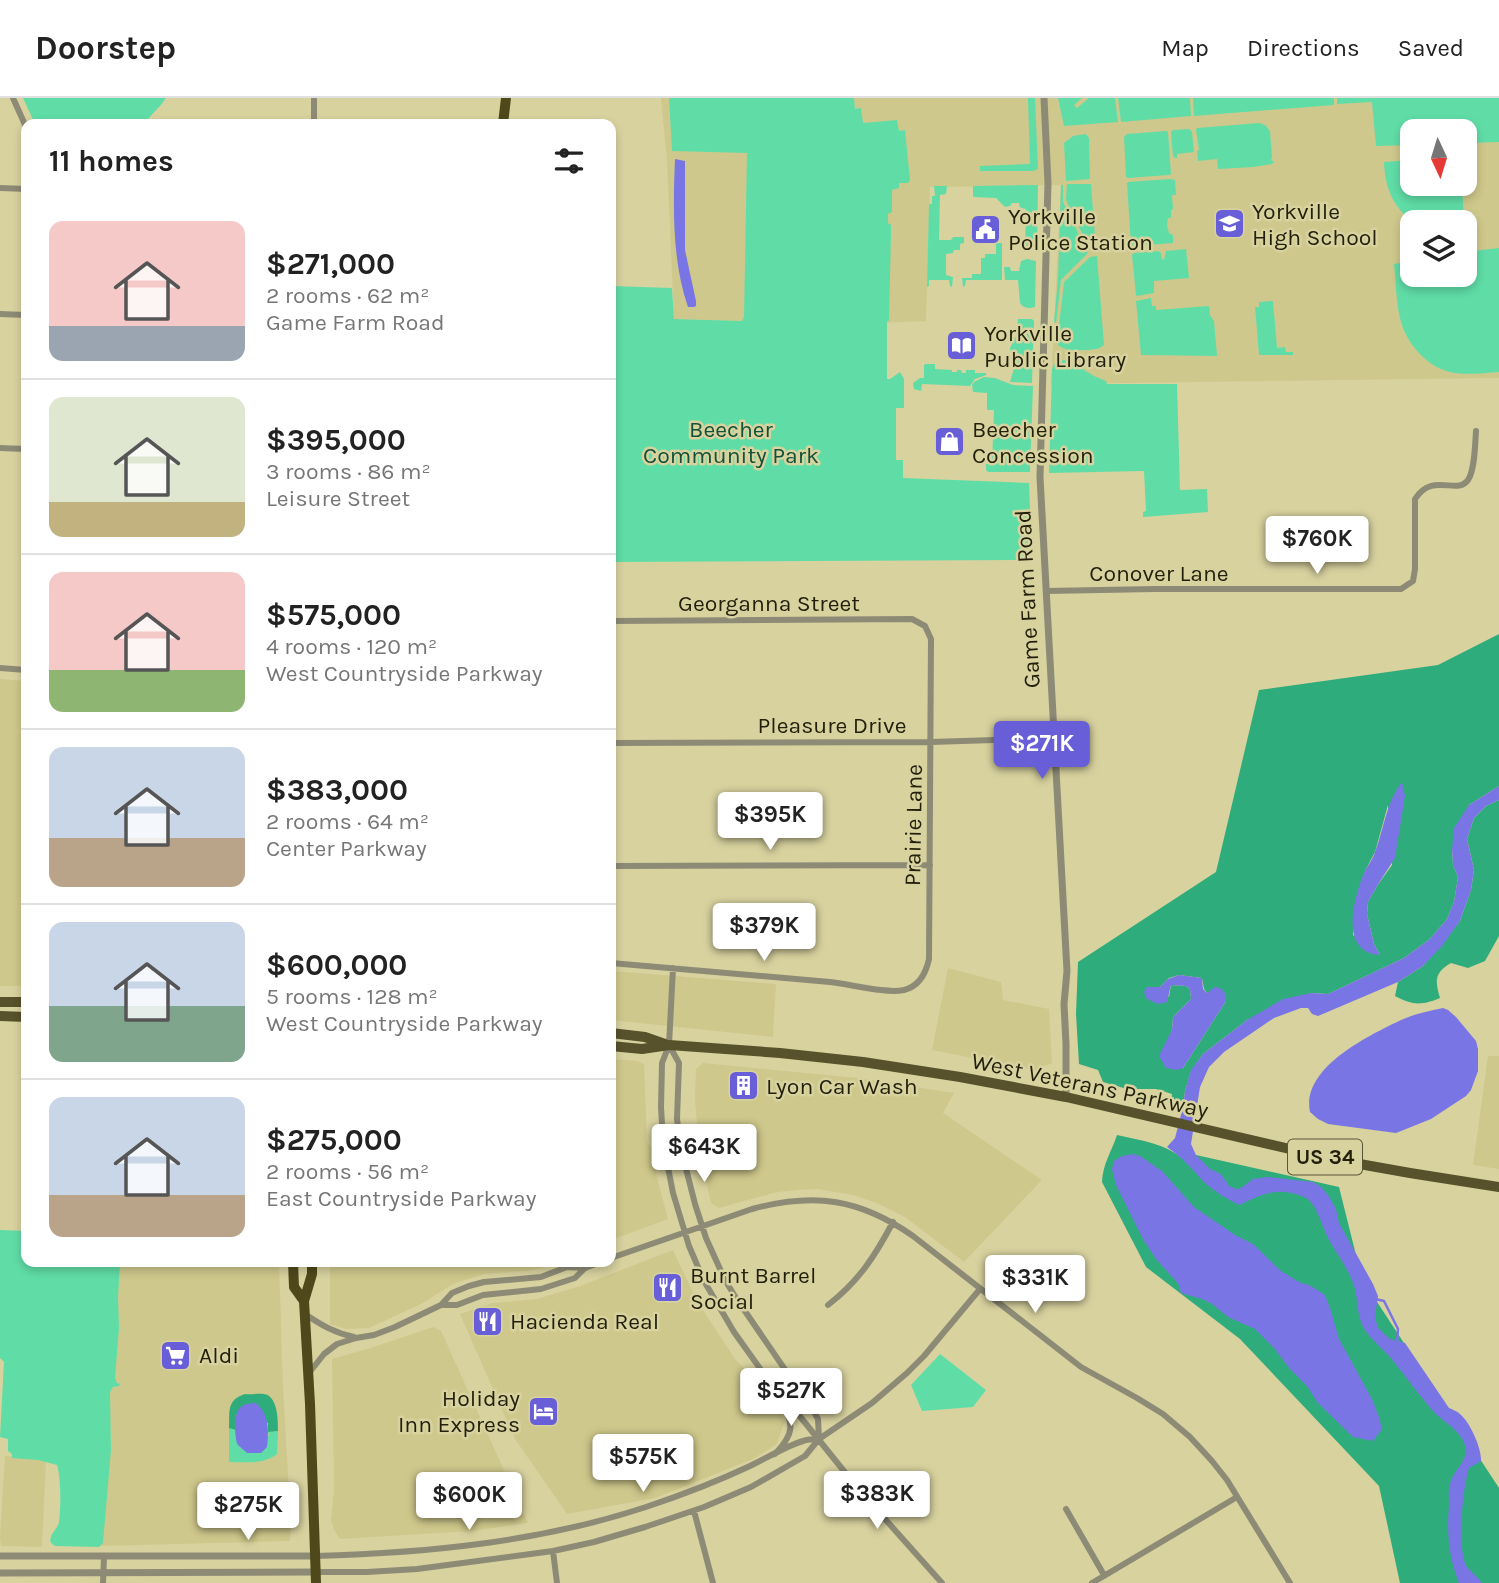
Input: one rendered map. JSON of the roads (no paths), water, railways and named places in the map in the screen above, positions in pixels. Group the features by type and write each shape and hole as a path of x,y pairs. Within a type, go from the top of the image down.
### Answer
{"highway":[{"path":"504,119 506,98"},
{"path":"293,1267 294,1287 304,1301"},
{"path":"312,1267 313,1274 304,1301 316,1578"}],"main road":[{"path":"0,1002 21,1002"},
{"path":"0,1016 21,1017"},
{"name":"West Veterans Parkway","path":"616,1034 645,1037 669,1045"},
{"name":"West Veterans Parkway","path":"616,1046 642,1049 669,1045 767,1052 863,1062 961,1077 1066,1097 1337,1160 1499,1187"}],"street":[{"path":"13,98 22,119"},
{"path":"314,98 314,119"},
{"name":"Game Farm Road","path":"1044,98 1048,183 1040,477 1067,971 1064,1004 1066,1097"},
{"path":"0,188 21,190"},
{"path":"0,314 21,315"},
{"name":"Conover Lane","path":"1046,591 1401,589 1413,581 1415,569 1415,499 1420,491 1429,485 1461,486 1468,481 1472,470 1476,431"},
{"path":"0,448 21,449"},
{"name":"Georganna Street","path":"616,621 912,619 925,626"},
{"name":"Prairie Lane","path":"673,968 891,991 905,990 920,982 929,958 931,639 925,626"},
{"path":"0,668 21,670"},
{"name":"Pleasure Drive","path":"616,743 931,742 1054,738"},
{"path":"616,866 930,865"},
{"path":"616,963 673,968 669,1045 662,1063 661,1107 663,1142 673,1193 684,1232 704,1281 720,1310 781,1398 788,1413 790,1435 775,1454"},
{"path":"669,1045 679,1063 677,1119 681,1149 701,1226 712,1254 736,1298 818,1419 819,1439"},
{"path":"616,1256 767,1205 806,1200 846,1203 893,1222 1081,1367 1163,1414 1190,1437 1212,1461 1237,1497 1290,1583"},
{"path":"828,1305 860,1276 893,1222"},
{"path":"441,1306 452,1293 477,1284 541,1277 565,1267"},
{"path":"576,1267 585,1268"},
{"path":"308,1375 328,1349 337,1344 374,1335 441,1306 457,1305 483,1296 541,1289 575,1278 585,1268"},
{"path":"0,1573 316,1578 417,1569 553,1551 594,1542 694,1511 751,1487 806,1457 819,1439 872,1403 924,1356 980,1289"},
{"path":"305,1314 327,1329 356,1338"},
{"path":"781,1398 794,1409 860,1492 942,1583"},
{"path":"0,1556 315,1556 415,1552 478,1544 615,1517 688,1493 803,1440 819,1439"},
{"path":"1092,1583 1237,1497"},
{"path":"1066,1510 1104,1575"},
{"path":"694,1511 713,1583"},
{"path":"553,1551 557,1583"},
{"path":"103,1583 104,1557"}],"waterway":[{"path":"1375,1299 1384,1301 1398,1329 1397,1342"}],"place":[{"name":"Yorkville High School","path":"1229,224"},
{"name":"Yorkville Police Station","path":"985,229"},
{"name":"Yorkville Public Library","path":"961,346"},
{"name":"Beecher Concession","path":"949,442"},
{"name":"Lyon Car Wash","path":"743,1086"},
{"name":"Burnt Barrel Social","path":"667,1288"},
{"name":"Hacienda Real","path":"487,1321"},
{"name":"Aldi","path":"176,1355"},
{"name":"Holiday Inn Express","path":"543,1411"}],"park label":[{"name":"Beecher Community Park","path":"731,442"}]}
